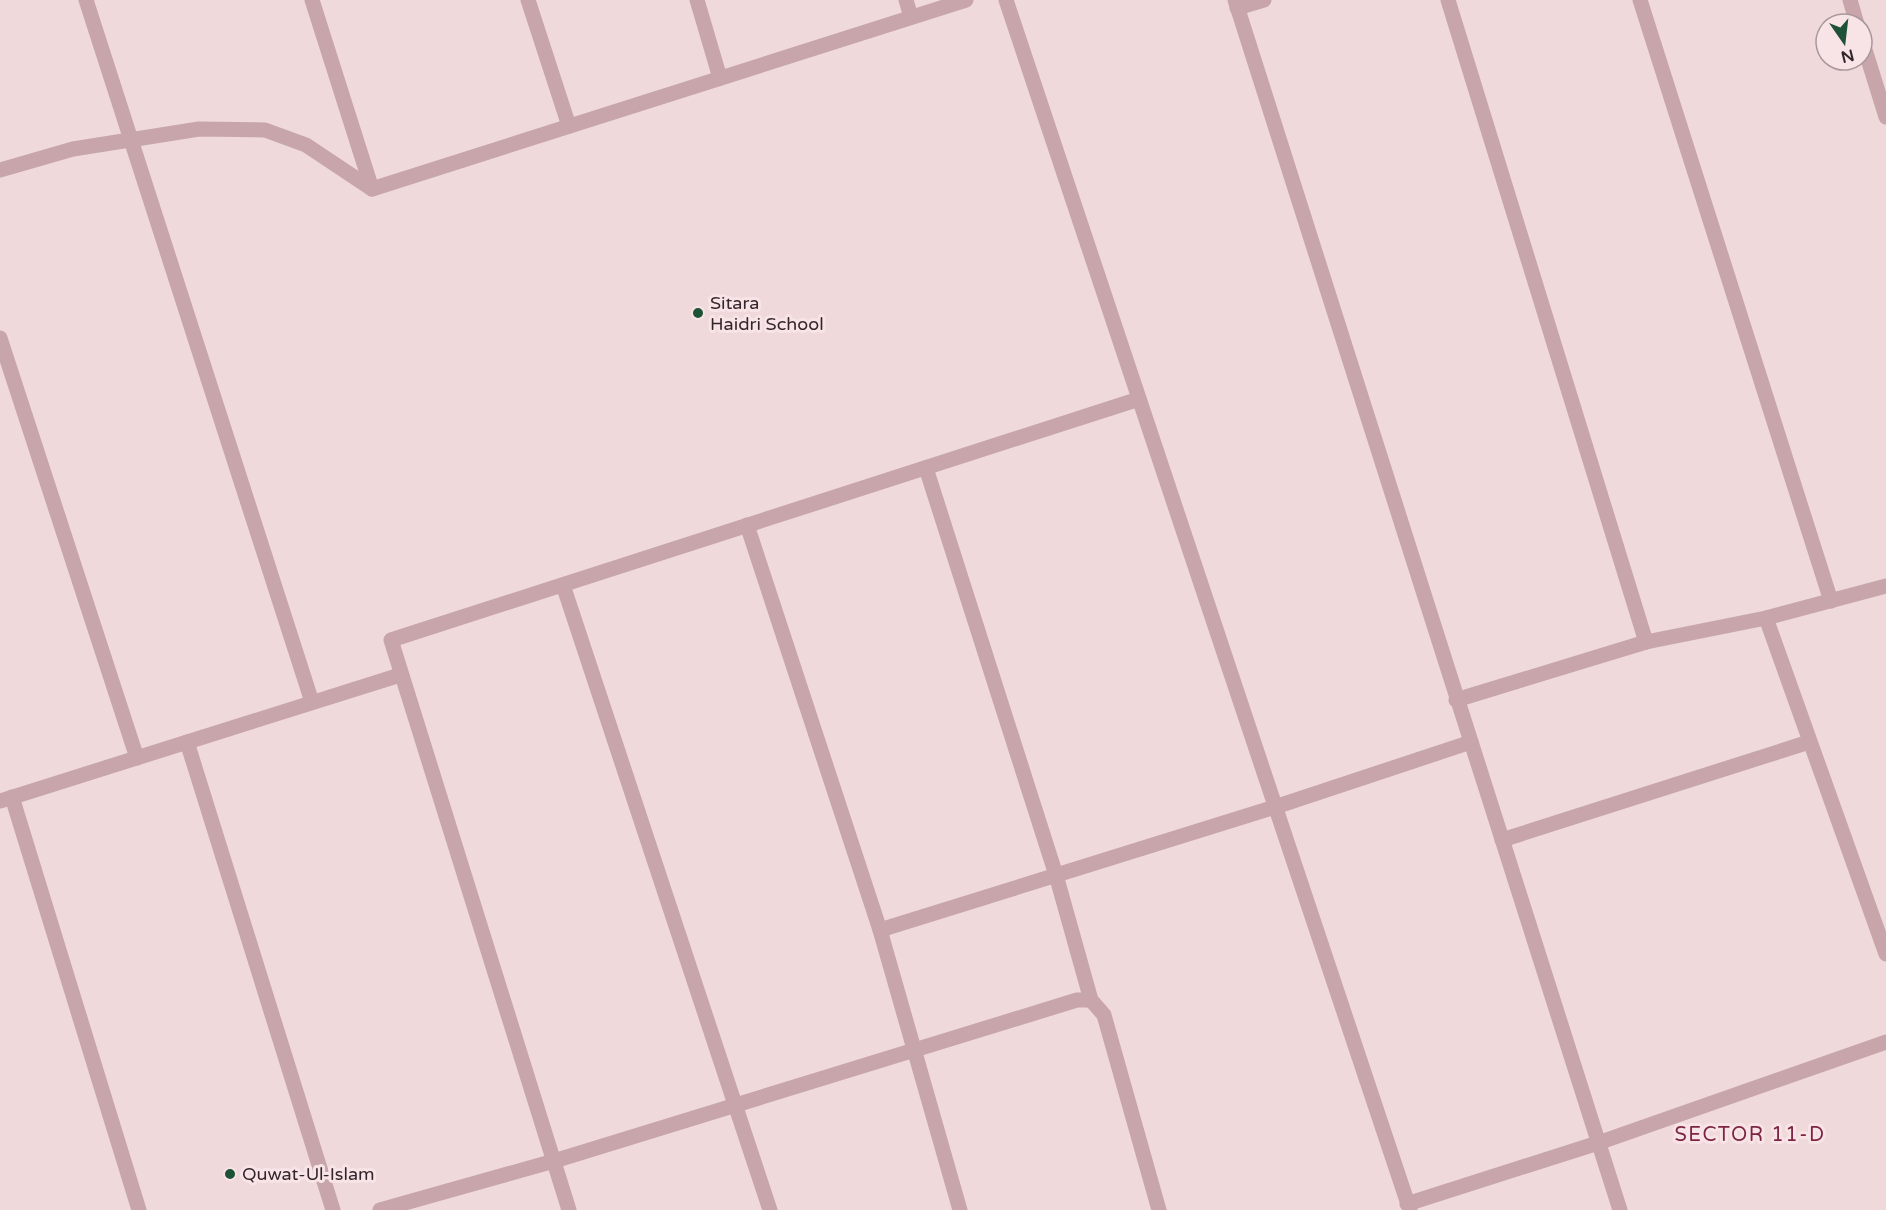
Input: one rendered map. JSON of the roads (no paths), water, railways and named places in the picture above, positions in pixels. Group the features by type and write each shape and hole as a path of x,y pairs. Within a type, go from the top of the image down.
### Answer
{"street":[{"path":"86,0 312,702"},
{"path":"312,0 372,189"},
{"path":"528,0 569,126"},
{"path":"698,0 720,78"},
{"path":"906,0 911,17"},
{"path":"372,189 966,0"},
{"path":"1006,0 1408,1207 1886,1042"},
{"path":"1264,0 1236,4 1620,1210"},
{"path":"1448,0 1646,642"},
{"path":"1640,0 1831,601"},
{"path":"1872,72 1886,117"},
{"path":"0,170 73,149 199,129 265,130 306,145 372,189"},
{"path":"0,338 137,758"},
{"path":"569,1210 400,675 391,640 1140,399"},
{"path":"926,468 1056,875 1091,1000 1104,1015 1159,1210"},
{"path":"747,525 880,930 960,1210"},
{"path":"563,585 770,1210"},
{"path":"1456,700 1646,642 1766,618 1886,586"},
{"path":"1766,618 1886,954"},
{"path":"139,1210 6,799 400,675"},
{"path":"187,742 333,1210"},
{"path":"880,930 1275,807 1471,742"},
{"path":"1502,840 1809,742"},
{"path":"380,1210 554,1161 1077,1000 1091,1000"}],"place":[{"name":"Sitara Haidri School","path":"698,313"},
{"name":"Quwat-Ul-Islam","path":"230,1174"}],"district":[{"name":"SECTOR 11-D","path":"1750,1134"}]}
